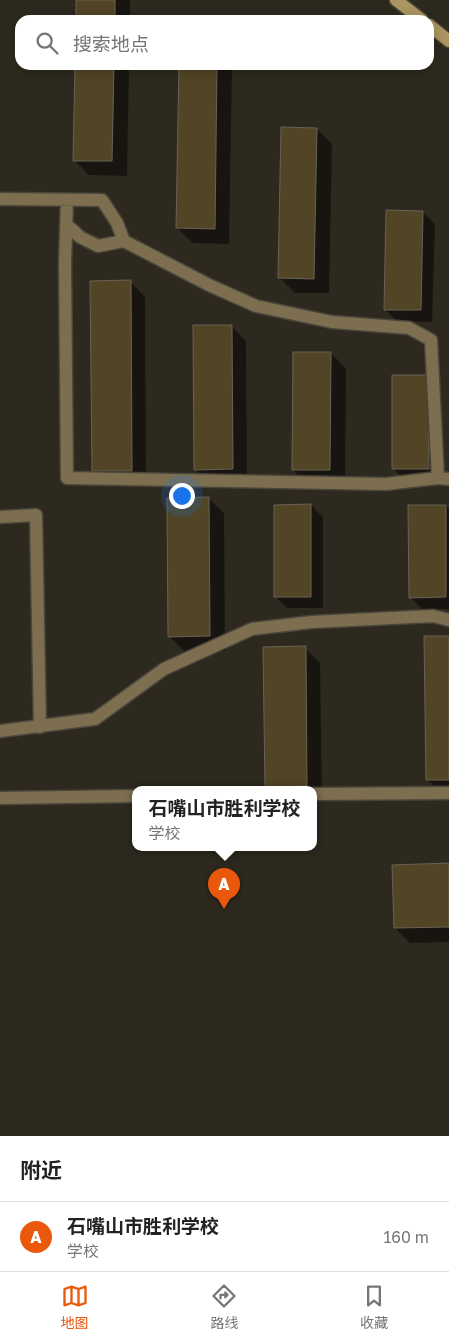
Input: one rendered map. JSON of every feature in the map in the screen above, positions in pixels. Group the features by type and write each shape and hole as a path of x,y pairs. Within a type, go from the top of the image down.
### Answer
{"main road":[{"path":"396,0 416,15"},
{"path":"434,29 449,40"}],"street":[{"path":"0,199 102,200 117,223 124,241"},
{"path":"67,200 65,272 67,478 386,484 444,479 431,340 409,328 332,322 256,306 209,285 124,241 98,246 80,237 67,225"},
{"path":"0,517 36,515 40,727"},
{"path":"0,731 95,719 164,669 252,629 312,622 433,616 449,620"},
{"path":"317,794 449,793"},
{"path":"0,798 132,796"}],"building":[{"path":"76,0 115,0 115,15 76,15"},
{"path":"75,70 114,70 112,161 73,161"},
{"path":"179,70 217,70 215,229 176,228"},
{"path":"281,127 317,128 314,279 278,278"},
{"path":"386,210 423,211 421,310 384,310"},
{"path":"131,280 132,471 92,471 90,281"},
{"path":"193,325 232,325 233,469 194,470"},
{"path":"293,352 331,352 330,470 292,470"},
{"path":"392,375 428,375 429,469 392,469"},
{"path":"209,497 210,636 168,637 167,498"},
{"path":"311,504 311,597 274,597 274,505"},
{"path":"408,505 446,505 446,597 409,598"},
{"path":"424,636 449,636 449,780 426,780"},
{"path":"306,646 307,786 265,786 263,647"},
{"path":"449,863 449,927 394,928 392,865"}],"place":[{"name":"石嘴山市胜利学校","path":"224,909"}]}
